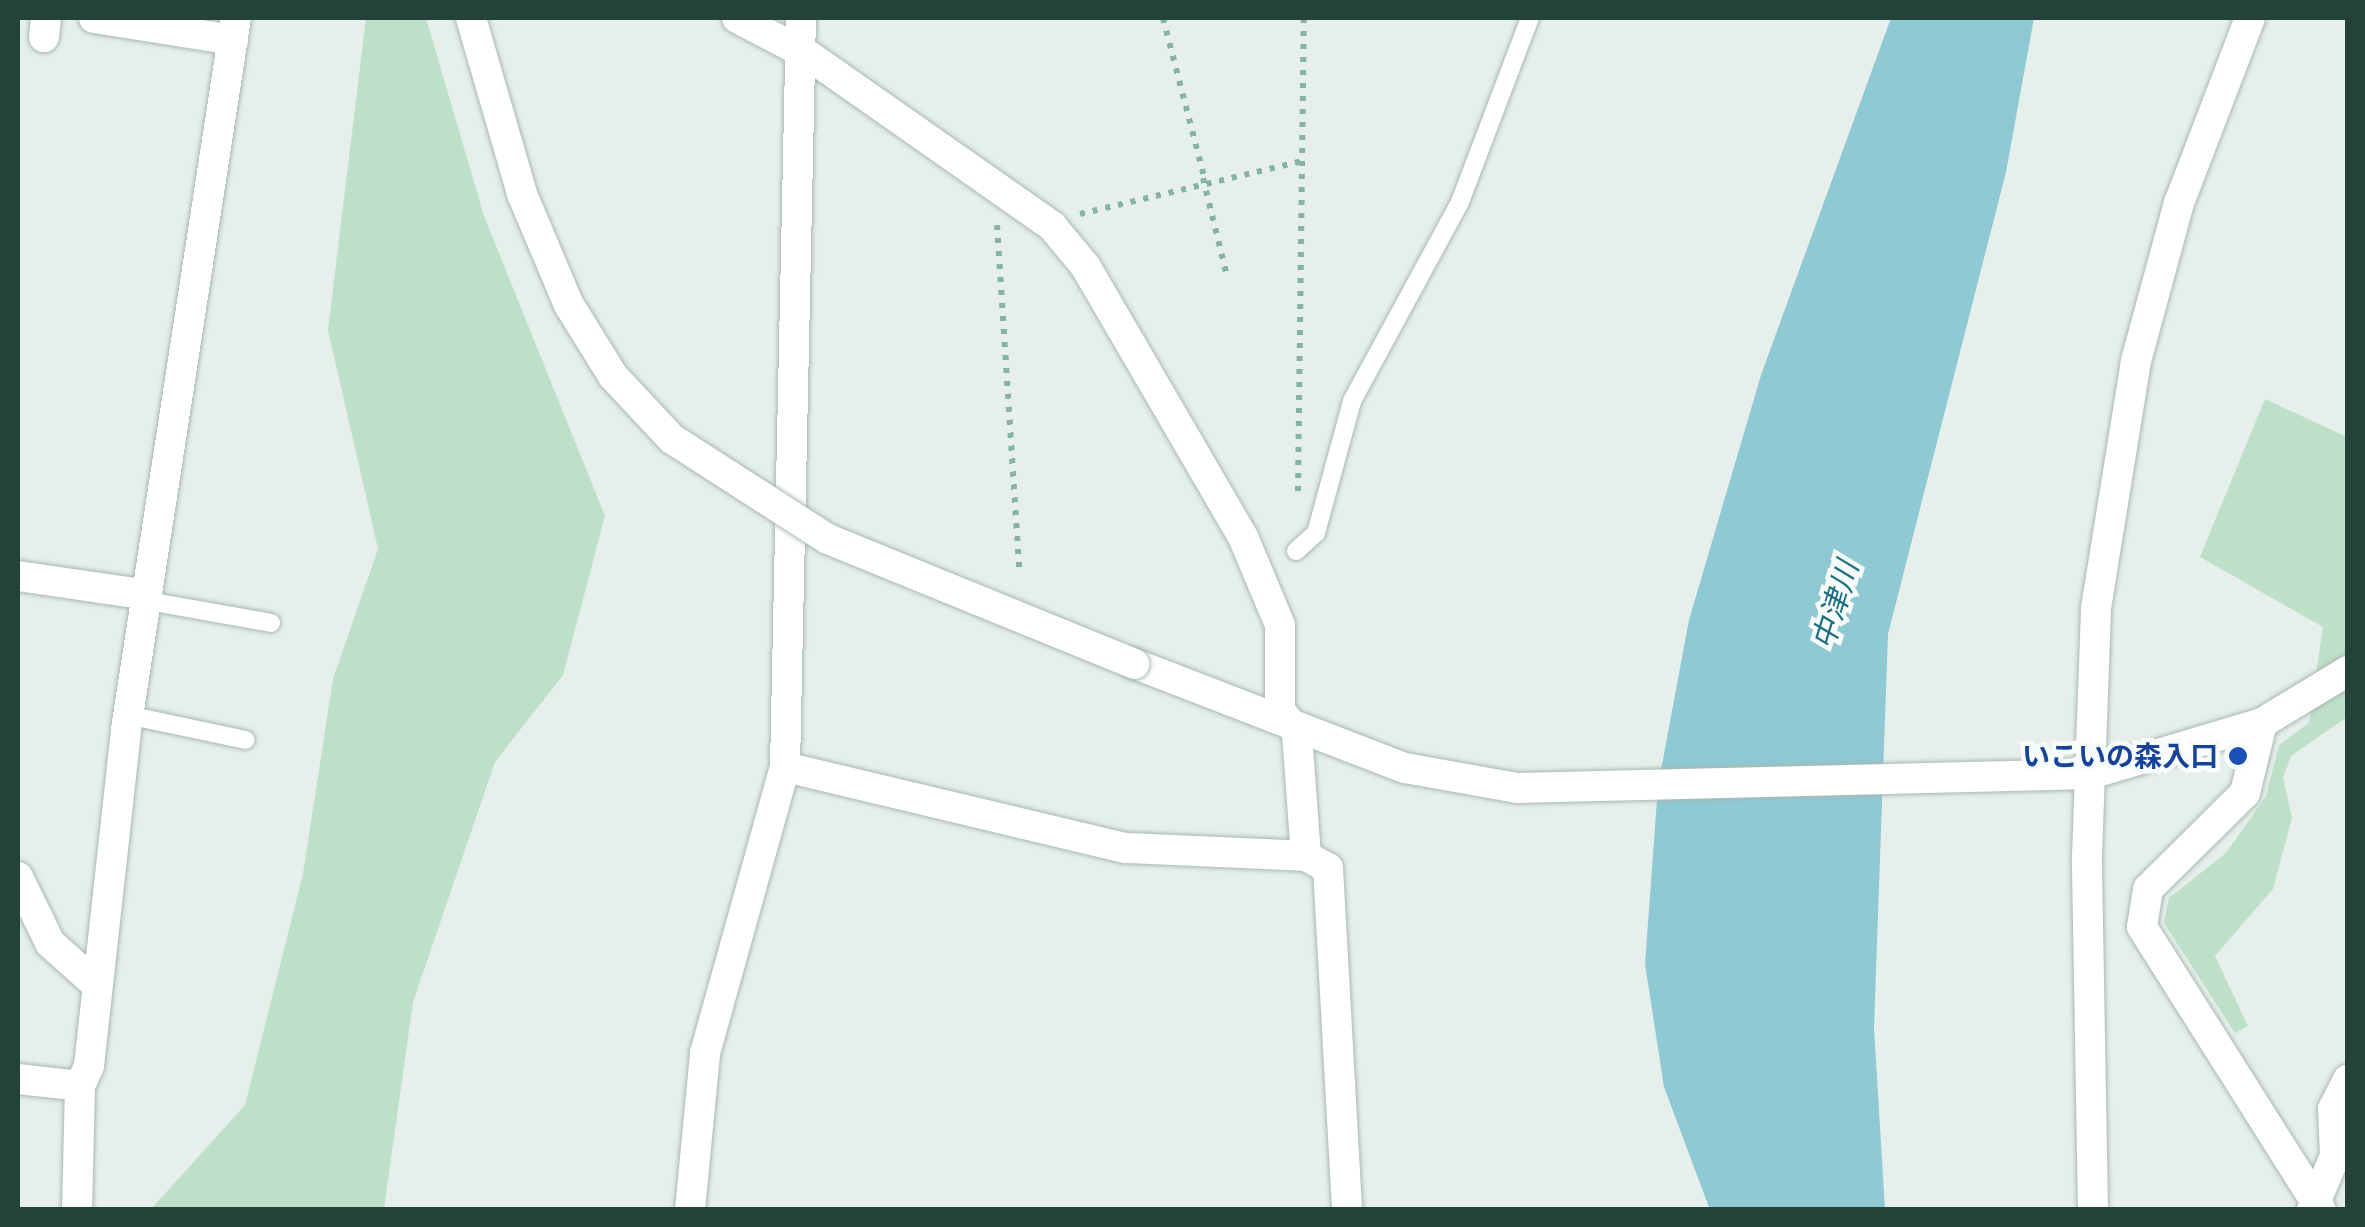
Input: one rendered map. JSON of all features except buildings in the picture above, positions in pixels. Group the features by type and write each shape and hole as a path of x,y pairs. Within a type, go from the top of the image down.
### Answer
{"street":[{"path":"76,1210 80,1086 148,598 234,29 94,18"},
{"path":"471,18 522,194 569,306 613,376 672,439 828,539 1297,732 1404,768 1517,788 2042,779 2091,774 2262,723 2348,671"},
{"path":"738,18 806,54 1052,226 1086,267 1243,536 1280,625 1280,710 1297,732 1306,856"},
{"path":"690,1210 705,1054 785,767 806,54 801,18"},
{"path":"2092,1210 2091,774 2096,608 2136,360 2179,203 2250,18"},
{"path":"18,576 148,598"},
{"path":"2262,723 2245,793 2148,888 2142,926 2315,1206"},
{"path":"785,767 1126,848 1306,856 1328,868 1346,1210"},
{"path":"18,877 50,943 97,984"},
{"path":"18,1079 80,1086"},
{"path":"2315,1206 2335,1156 2333,1108 2348,1080"}],"lane":[{"path":"1296,552 1316,533 1352,401 1460,202 1530,18"},
{"path":"148,598 262,628"},
{"path":"132,716 246,740"}],"path":[{"path":"1163,18 1226,272"},
{"path":"1298,496 1308,132 1304,18"},
{"path":"1052,226 1204,178 1307,160"},
{"path":"1002,191 1019,568"}],"green space":[{"path":"366,18 426,18 484,216 605,516 563,675 495,762 413,1002 384,1209 151,1209 245,1105 303,874 333,679 378,549 328,330"},
{"path":"2265,399 2347,437 2347,717 2291,756 2283,778 2292,818 2273,889 2215,956 2248,1026 2235,1033 2164,923 2169,898 2226,853 2266,796 2279,745 2309,723 2323,627 2200,557"}],"water":[{"name":"中津川","path":"1891,18 2034,18 2006,172 1888,634 1874,1028 1885,1209 1710,1210 1664,1087 1645,964 1658,786 1689,620 1761,375"}],"place":[{"name":"いこいの森入口","path":"2238,756"}]}
